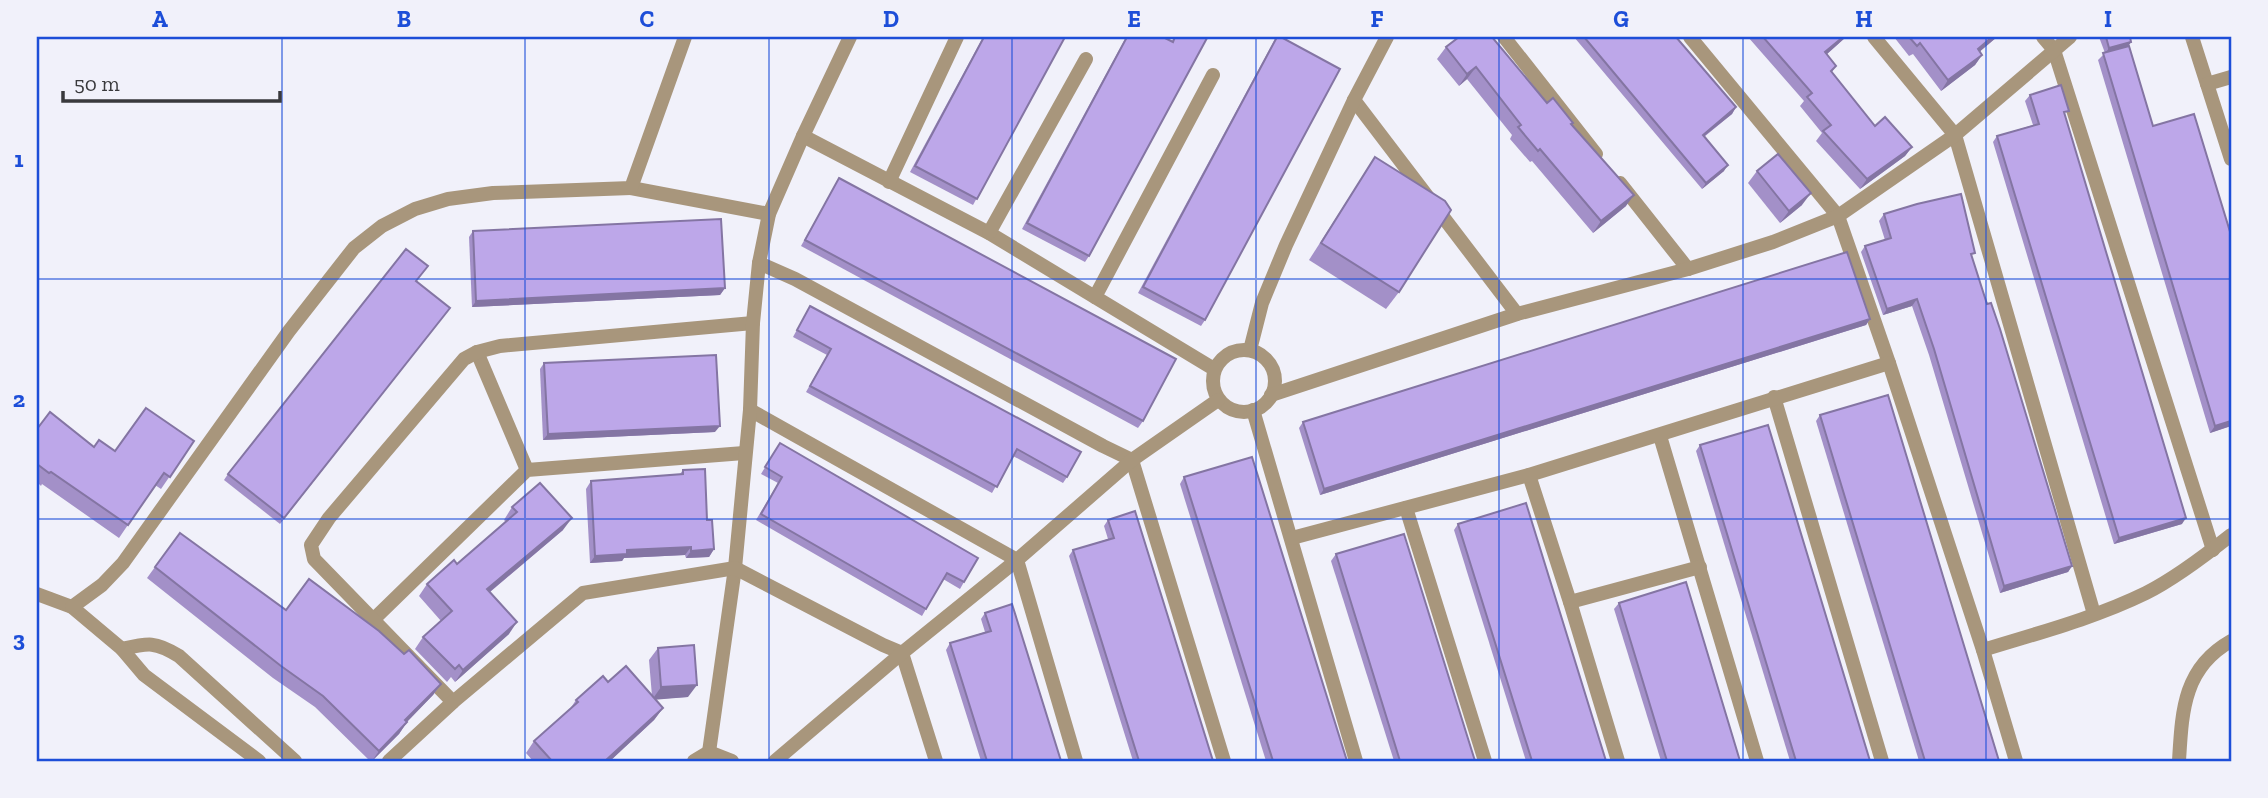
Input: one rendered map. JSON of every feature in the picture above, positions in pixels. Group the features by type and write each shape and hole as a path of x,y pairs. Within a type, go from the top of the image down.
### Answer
{"street":[{"path":"631,188 685,37"},
{"path":"709,752 735,568 750,410 753,323 759,263 769,214 850,37"},
{"path":"890,182 957,37"},
{"path":"1250,350 1262,303 1286,245 1354,100 1387,37"},
{"path":"1504,37 1688,269"},
{"path":"1690,37 1838,216 1983,650 2016,761"},
{"path":"1874,37 1955,135 2094,614"},
{"path":"2043,37 2054,50 2213,550"},
{"path":"1271,395 1517,314 1688,269 1773,242 1838,216 1955,135 2070,37"},
{"path":"2192,37 2231,159"},
{"path":"989,233 1086,59"},
{"path":"1095,297 1213,75"},
{"path":"2207,84 2231,77"},
{"path":"1354,100 1517,314"},
{"path":"803,136 989,233 1214,369"},
{"path":"72,607 102,585 123,563 289,331 354,248 382,226 415,209 448,199 493,193 631,188 769,214"},
{"path":"759,263 795,279 1132,460 1224,761"},
{"path":"453,702 314,559 311,545 329,518 464,359 477,352 500,346 753,323"},
{"path":"1250,350 1269,362 1275,384 1265,403 1254,411 1236,411 1219,400 1213,385 1214,369 1227,354 1250,350"},
{"path":"477,352 527,470"},
{"path":"1292,538 1529,475 1889,363"},
{"path":"1774,397 1882,761"},
{"path":"775,761 902,653 1017,561 1132,460 1219,400"},
{"path":"750,410 1017,561 1076,761"},
{"path":"1254,411 1356,761"},
{"path":"1660,436 1757,761"},
{"path":"374,619 527,470 744,453"},
{"path":"1529,475 1618,761"},
{"path":"1406,508 1485,761"},
{"path":"1983,650 2094,614 2148,592 2213,550 2231,535"},
{"path":"1570,602 1700,567"},
{"path":"389,761 453,702 579,595 735,568 902,653 936,761"},
{"path":"37,594 72,607 122,649 144,675 259,761"},
{"path":"2179,761 2182,711 2194,676 2214,651 2231,641"},
{"path":"122,649 148,643 164,647 179,656 295,761"},
{"path":"694,761 709,752"},
{"path":"709,752 732,761"}],"building":[{"path":"984,37 1065,37 977,199 915,166"},
{"path":"1127,37 1163,37 1173,42 1175,37 1207,38 1089,256 1027,223"},
{"path":"1277,37 1340,69 1205,320 1143,287"},
{"path":"1459,37 1492,37 1547,103 1553,98 1573,123 1571,124 1634,195 1601,221 1518,127 1521,125 1476,67 1467,74 1446,47"},
{"path":"1584,37 1676,37 1736,107 1703,135 1728,165 1706,183"},
{"path":"1763,37 1843,37 1825,52 1836,66 1831,71 1875,126 1885,117 1912,147 1867,179 1823,131 1831,125 1807,97 1812,93"},
{"path":"1909,37 1992,37 1978,49 1982,55 1948,80 1920,43 1917,46"},
{"path":"2106,37 2130,37 2131,42 2109,48"},
{"path":"2129,46 2153,126 2194,114 2231,235 2231,421 2215,426 2103,53"},
{"path":"2061,85 2069,111 2064,112 2186,518 2119,538 1997,136 2039,124 2030,95"},
{"path":"1778,154 1811,193 1789,211 1757,171"},
{"path":"1375,157 1445,201 1451,210 1399,292 1321,243"},
{"path":"839,178 1176,359 1143,421 805,240"},
{"path":"1961,194 1975,253 1971,254 1987,304 1991,303 2000,329 2072,566 2004,586 1917,299 1887,309 1865,246 1891,238 1884,214"},
{"path":"721,219 725,288 476,301 473,231"},
{"path":"406,249 428,266 416,281 450,308 284,518 228,474"},
{"path":"1847,252 1870,319 1324,489 1303,422"},
{"path":"810,306 1081,452 1067,477 1017,449 997,487 810,386 831,349 797,330"},
{"path":"716,355 720,426 548,434 544,363"},
{"path":"1888,395 1999,761 1925,761 1820,415"},
{"path":"146,408 194,441 170,477 164,473 128,525 37,464 37,429 50,412 94,447 99,440 115,451"},
{"path":"1768,425 1870,761 1796,761 1700,445"},
{"path":"780,443 978,558 964,582 947,573 926,609 761,514 782,477 765,467"},
{"path":"1252,457 1347,761 1273,761 1184,477"},
{"path":"705,469 707,520 712,520 714,549 691,551 691,547 627,550 627,554 595,556 591,481 683,474 683,470"},
{"path":"540,483 572,518 487,589 517,622 463,670 459,665 455,669 423,637 452,611 427,584 454,560 457,564 517,512 512,507"},
{"path":"1526,503 1606,761 1532,761 1458,524"},
{"path":"1135,511 1213,761 1139,761 1073,550 1114,538 1108,520"},
{"path":"180,533 286,610 309,579 379,631 404,654 409,650 441,684 379,751 323,696 155,567"},
{"path":"1404,534 1475,761 1400,761 1336,554"},
{"path":"1686,582 1740,761 1667,761 1619,603"},
{"path":"1012,604 1061,761 987,761 950,643 991,631 985,613"},
{"path":"694,645 697,685 661,687 658,648"},
{"path":"626,666 663,708 605,761 552,761 534,741 603,676 608,682"}]}
